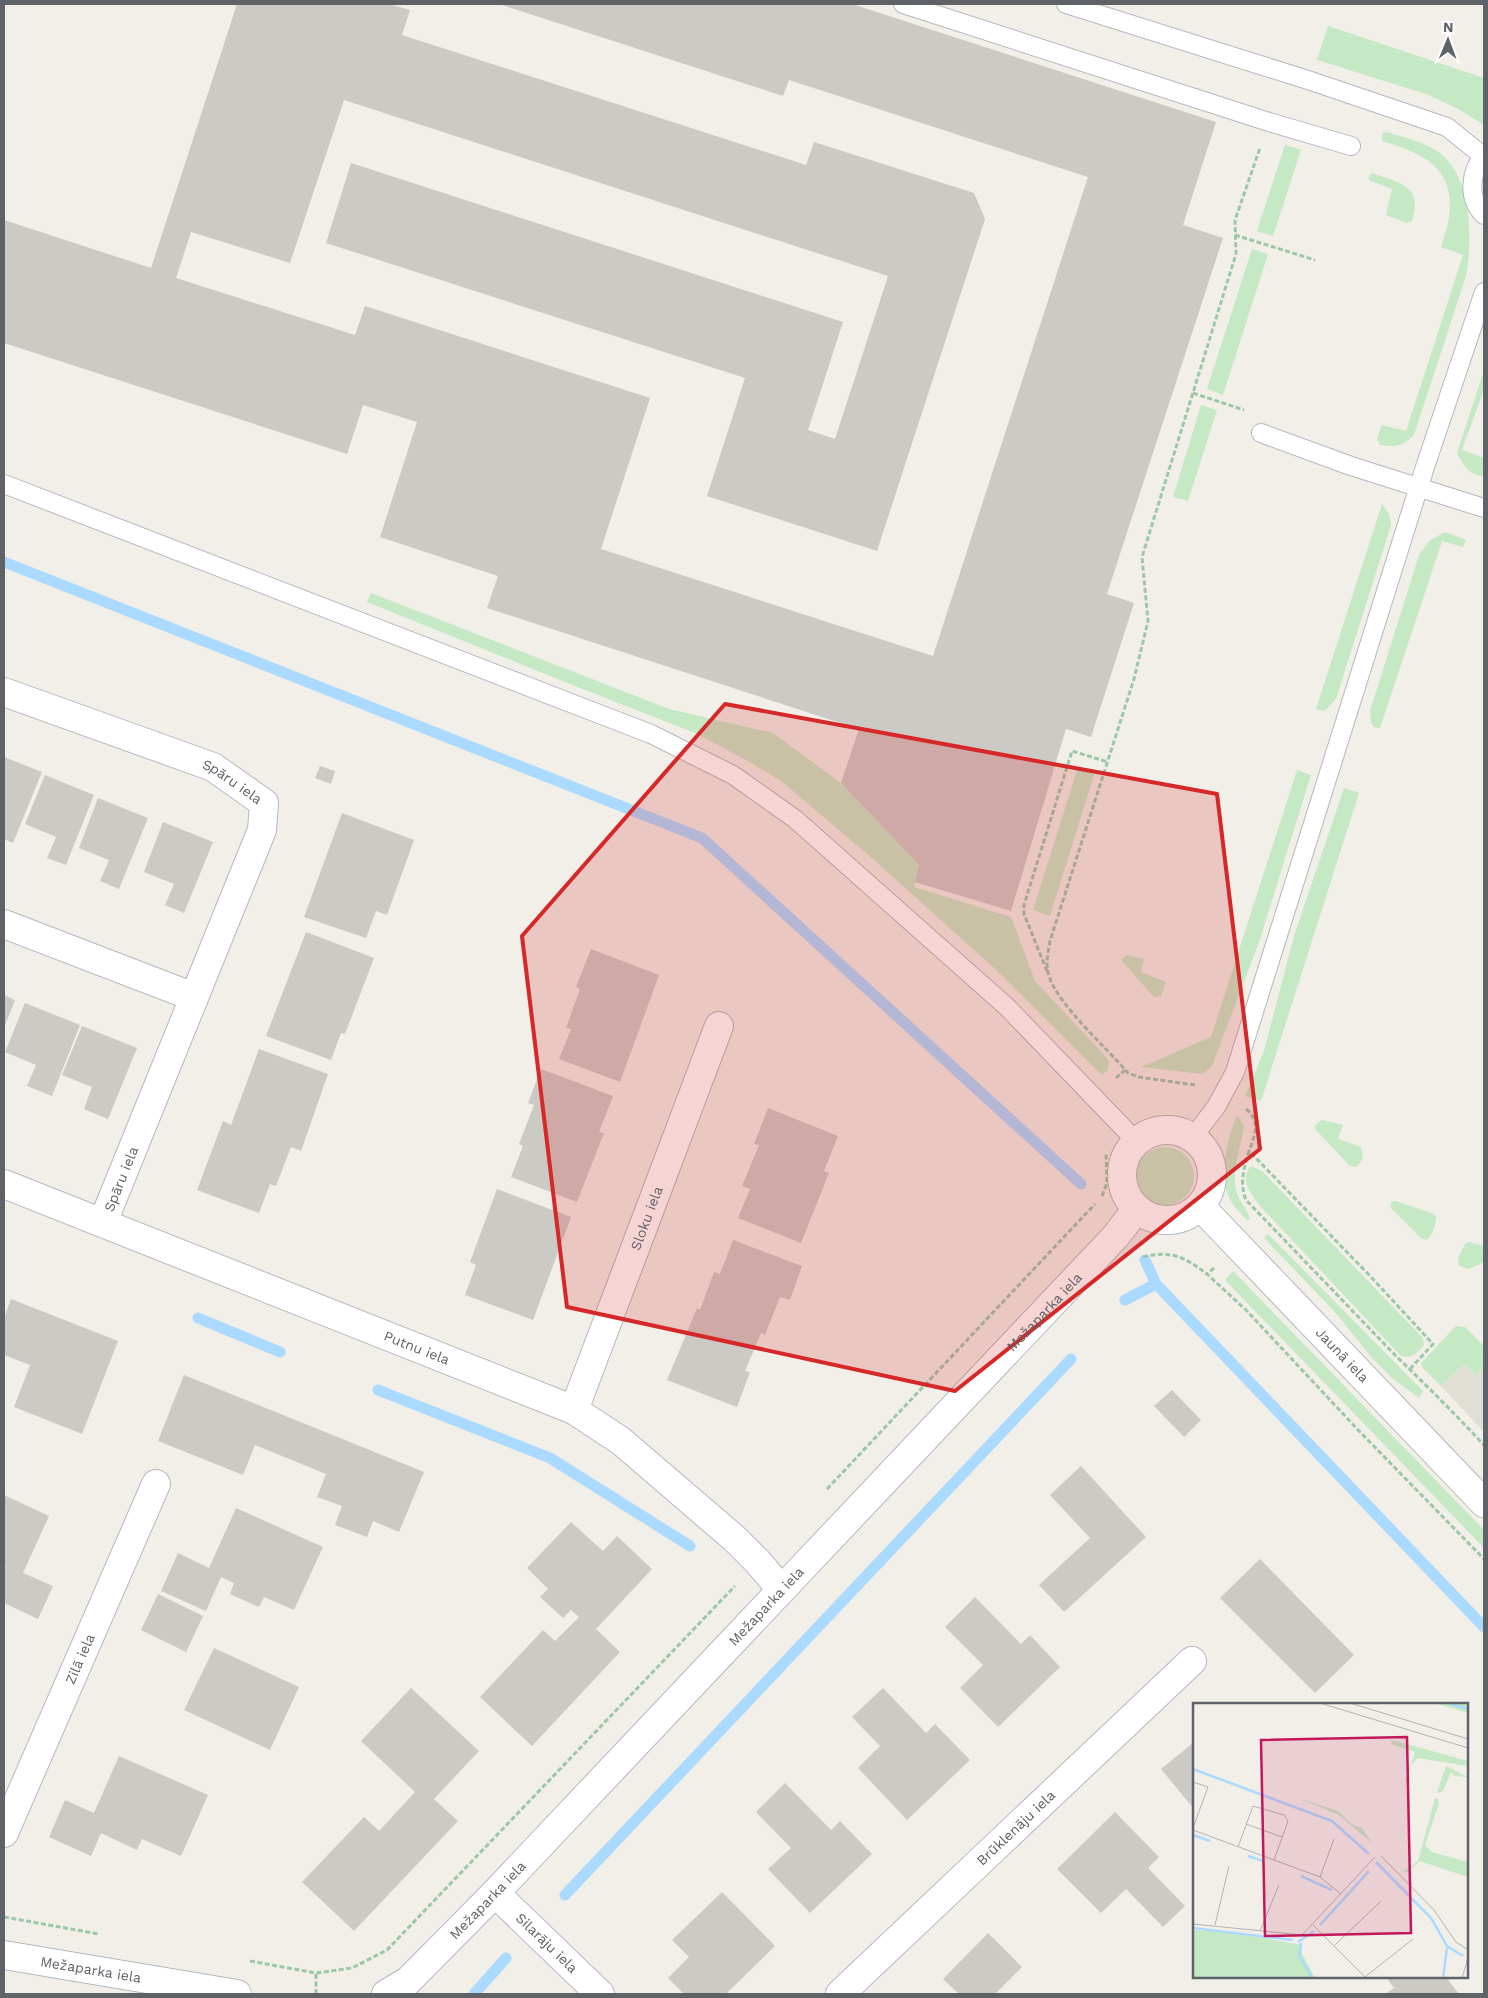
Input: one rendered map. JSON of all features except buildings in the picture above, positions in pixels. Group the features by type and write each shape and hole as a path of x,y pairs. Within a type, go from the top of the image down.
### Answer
{"street":[{"name":"Spāru iela","path":"4,692 213,767 264,803 262,830 103,1222"},
{"path":"4,924 194,997"},
{"name":"Sloku iela","path":"574,1410 719,1026"},
{"path":"1179,1130 1193,1137 1204,1148 1211,1162 1213,1178 1209,1194 1200,1206 1189,1215 1176,1220 1162,1221 1148,1217 1127,1198 1122,1183 1122,1168 1126,1153 1136,1141 1149,1133 1179,1130"},
{"name":"Putnu iela","path":"4,1184 574,1410 621,1441 735,1540 758,1562 781,1589"},
{"name":"Jaunā iela","path":"1200,1206 1484,1503"},
{"name":"Mežaparka iela","path":"386,1994 408,1980 494,1893 1115,1237 1137,1209"},
{"name":"Zilā iela","path":"4,1833 156,1484"},
{"name":"Brūklenāju iela","path":"840,1994 1192,1661"},
{"name":"Silarāju iela","path":"494,1893 600,1994"},
{"name":"Mežaparka iela","path":"4,1955 237,1994"}],"lane":[{"path":"903,4 1269,122 1350,146"},
{"path":"1066,4 1317,83 1447,127 1484,155 1475,169 1472,184 1474,198 1484,215"},
{"path":"1193,1137 1216,1107 1235,1072 1419,487 1484,292"},
{"path":"1261,433 1351,466 1484,508"},
{"path":"4,484 651,734 732,775 795,819 1007,1008 1136,1141"}],"path":[{"path":"1049,976 1047,958 1050,941 1134,679 1148,621 1142,558 1236,254 1234,220 1269,122"},
{"path":"1235,235 1315,260"},
{"path":"1108,762 1072,751 1024,905 1024,914 1059,996 1128,1073 1139,1077 1199,1086"},
{"path":"1242,1105 1253,1114 1255,1120 1254,1136 1244,1170 1242,1188 1246,1200 1484,1445"},
{"path":"824,1492 1101,1199 1108,1183 1108,1161 1105,1148"},
{"path":"1249,1151 1433,1344 1410,1369"},
{"path":"1137,1258 1156,1254 1171,1255 1189,1260 1207,1274 1246,1310 1360,1432 1484,1559"},
{"path":"1207,1274 1217,1266"},
{"path":"248,1961 316,1973 352,1968 387,1950 758,1562"},
{"path":"4,1917 101,1935"},
{"path":"316,1973 316,1994"}],"highlighted area":[{"path":"725,704 1217,794 1260,1149 955,1391 567,1307 522,936"}],"shaded area":[{"path":"1465,1364 1476,1375 1484,1367 1484,1432 1441,1386"}],"green space":[{"path":"1328,26 1484,78 1484,125 1458,109 1426,94 1317,60"},
{"path":"1387,132 1426,145 1449,161 1463,191 1469,226 1466,276 1414,435 1402,444 1391,446 1380,445 1377,438 1382,425 1406,431 1463,255 1441,247 1447,228 1450,200 1447,186 1441,174 1423,157 1382,141 1382,133"},
{"path":"1285,145 1301,150 1273,236 1257,231"},
{"path":"1372,173 1400,183 1412,193 1415,209 1412,221 1407,223 1386,215 1392,189 1371,181 1368,178"},
{"path":"1252,249 1268,254 1223,395 1207,389"},
{"path":"1484,370 1484,389 1462,450 1484,458 1484,476 1479,476 1464,466 1457,453"},
{"path":"1201,405 1217,410 1188,501 1173,497"},
{"path":"1382,504 1389,514 1391,525 1336,699 1325,711 1316,709"},
{"path":"1445,532 1466,540 1463,547 1442,541 1380,728 1374,727 1371,722 1370,711 1419,555 1429,541"},
{"path":"371,593 669,709 773,733 841,783 919,865 914,887 1011,917 1035,981 1106,1057 1109,1062 1108,1070 1102,1075 994,968 873,859 780,780 695,733 367,602"},
{"path":"1078,767 1095,772 1050,916 1033,910"},
{"path":"1297,770 1311,775 1259,942 1212,1066 1203,1074 1141,1067 1211,1037"},
{"path":"1344,788 1359,793 1261,1101 1245,1096 1264,1051 1294,936"},
{"path":"1126,955 1144,959 1141,972 1166,982 1161,996 1154,997 1121,960"},
{"path":"1237,1115 1244,1126 1236,1166 1235,1182 1237,1194 1250,1219 1247,1220 1236,1209 1230,1199 1225,1186 1224,1176 1228,1144"},
{"path":"1322,1120 1343,1125 1338,1139 1361,1147 1362,1158 1356,1167 1350,1166 1315,1129 1315,1125"},
{"path":"1165,1147 1181,1152 1189,1160 1194,1176 1189,1192 1181,1200 1165,1205 1149,1200 1141,1192 1136,1176 1141,1160 1149,1152"},
{"path":"1251,1166 1262,1171 1423,1338 1424,1345 1417,1353 1409,1357 1401,1356 1261,1207 1250,1193 1246,1182 1247,1171"},
{"path":"1395,1201 1436,1216 1431,1236 1426,1240 1421,1238 1391,1208 1391,1202"},
{"path":"1268,1234 1423,1391 1419,1398 1392,1378 1372,1358 1334,1311 1264,1238"},
{"path":"1469,1242 1484,1246 1484,1262 1469,1269 1459,1266 1458,1258 1465,1244"},
{"path":"1233,1271 1484,1530 1484,1548 1225,1280"},
{"path":"1456,1326 1465,1327 1484,1346 1484,1367 1476,1375 1465,1364 1441,1386 1422,1367 1421,1363"}],"waterway":[{"path":"4,562 702,838 1081,1184"},
{"path":"1145,1260 1156,1284 1484,1627"},
{"path":"1125,1300 1156,1284"},
{"path":"198,1318 280,1352"},
{"path":"565,1895 1071,1359"},
{"path":"378,1390 550,1458 690,1546"},
{"path":"474,1994 506,1958"}]}
